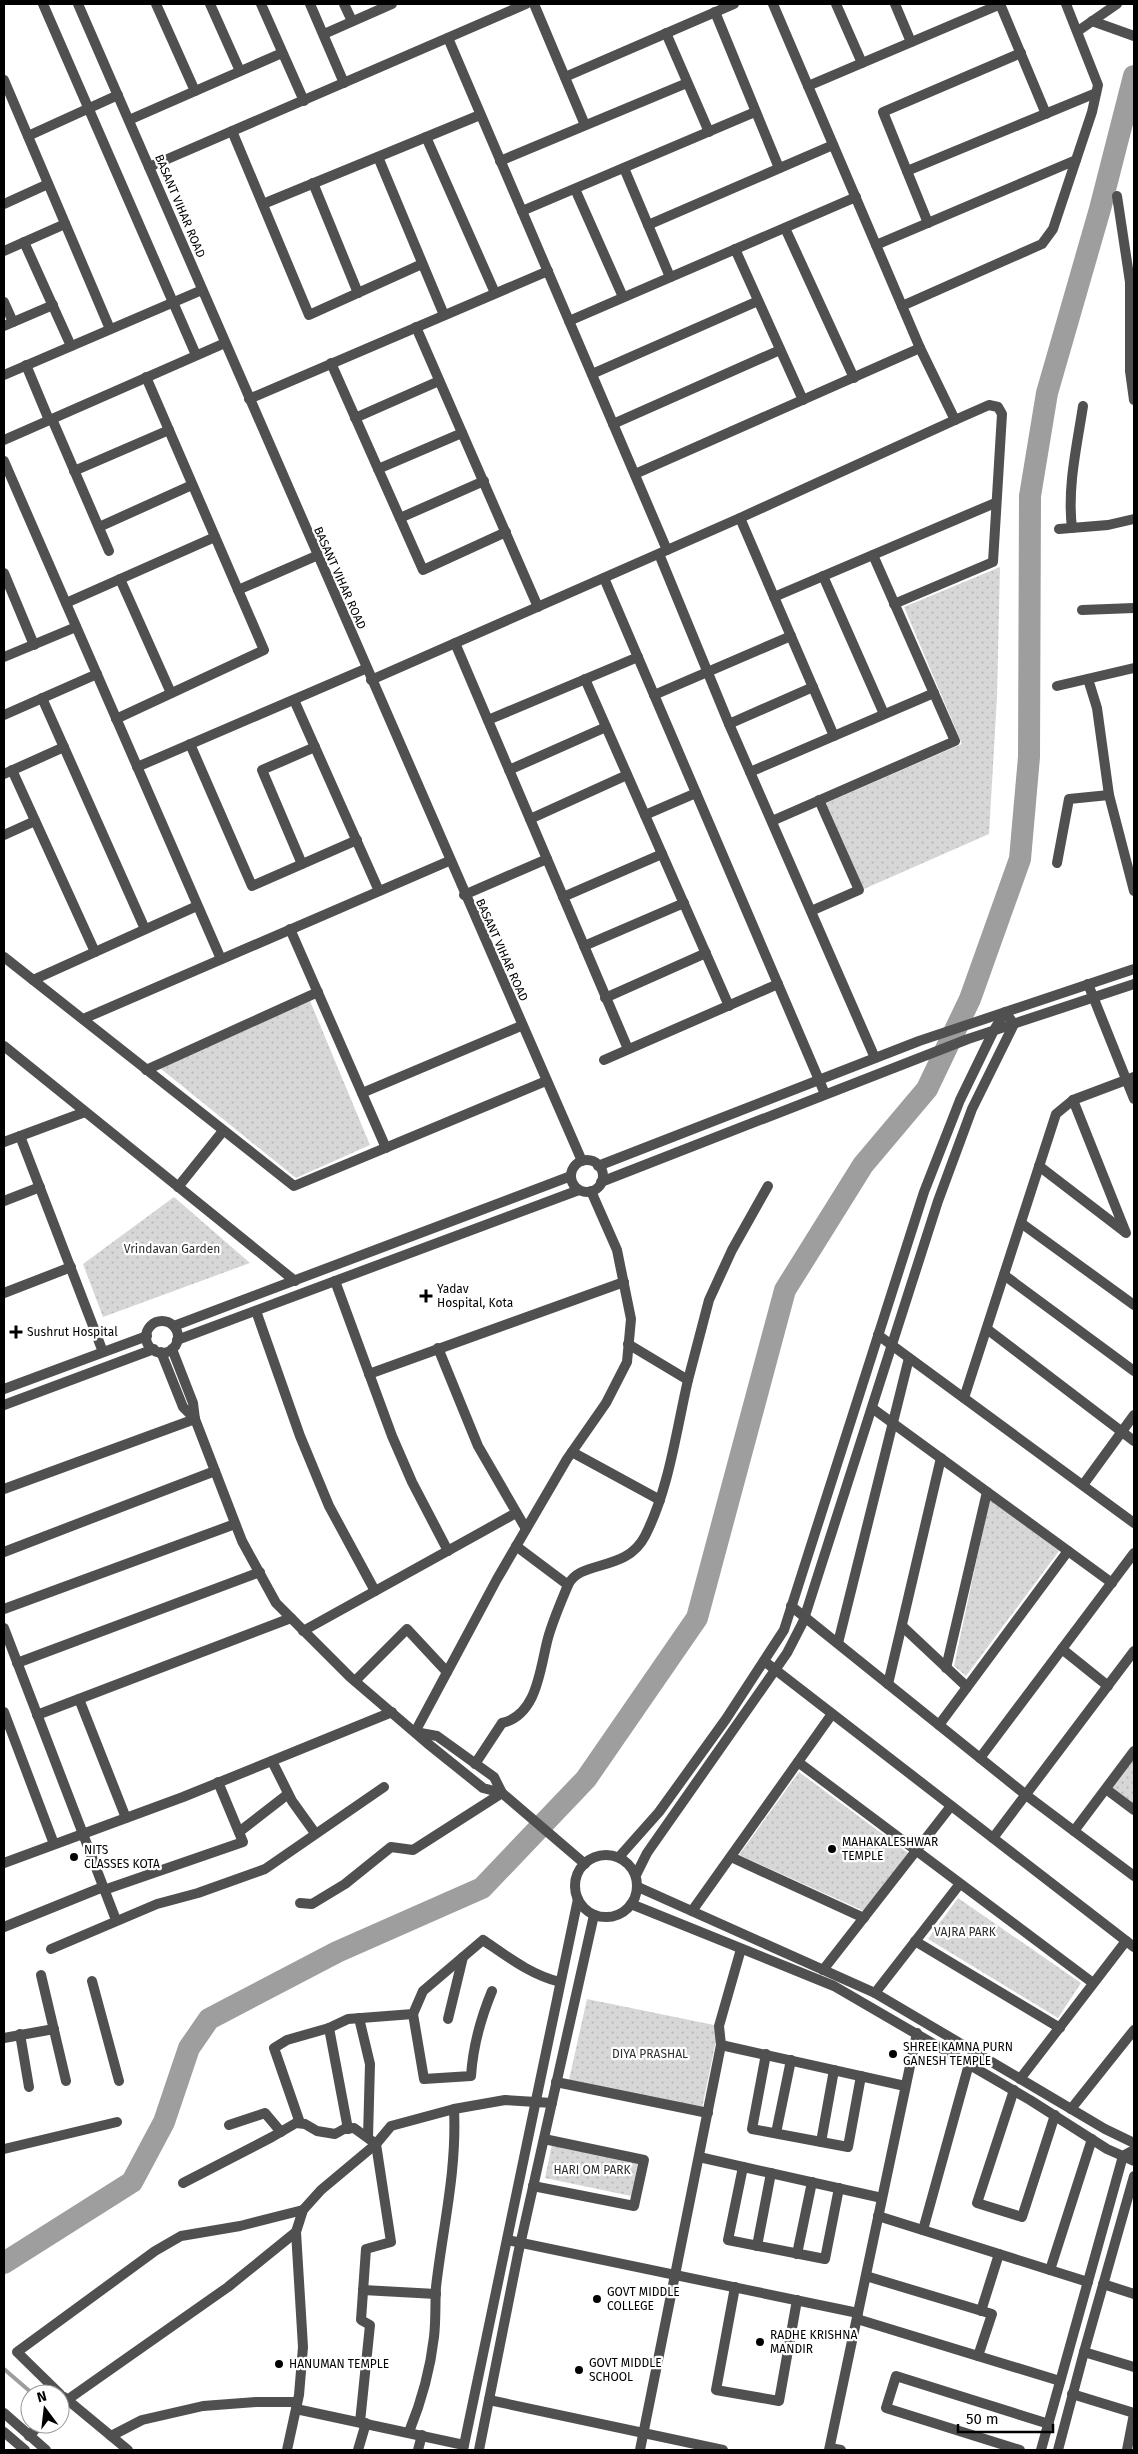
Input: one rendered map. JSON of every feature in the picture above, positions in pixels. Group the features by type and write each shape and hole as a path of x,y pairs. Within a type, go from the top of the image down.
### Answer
{"street":[{"path":"43,4 196,355"},
{"name":"BASANT VIHAR ROAD","path":"78,4 316,556 582,1162"},
{"path":"156,4 195,91"},
{"path":"210,4 240,71"},
{"path":"262,4 304,100"},
{"path":"310,4 344,83"},
{"path":"344,4 352,21"},
{"path":"324,34 391,4"},
{"path":"149,167 526,4"},
{"path":"534,4 585,125"},
{"path":"565,77 734,4"},
{"path":"773,4 920,348 955,420"},
{"path":"836,4 862,63"},
{"path":"895,4 911,42"},
{"path":"808,86 1000,4 1046,114"},
{"path":"902,306 1042,244 1053,229 1098,85 1066,4"},
{"path":"1078,31 1117,4"},
{"path":"715,12 779,168"},
{"path":"1092,22 1134,36"},
{"path":"666,33 709,132"},
{"path":"448,38 635,474 729,724 875,1058"},
{"path":"129,120 282,53"},
{"path":"928,223 883,112 1021,53"},
{"path":"4,80 110,329"},
{"path":"500,160 687,82"},
{"path":"907,171 1096,93"},
{"path":"28,136 118,95"},
{"path":"522,211 756,112"},
{"path":"263,204 480,115"},
{"path":"232,131 309,315 422,264"},
{"path":"426,137 495,293"},
{"path":"648,225 833,145"},
{"path":"378,157 444,315"},
{"path":"876,245 1076,160"},
{"path":"624,168 670,277"},
{"path":"313,183 358,293"},
{"path":"5,200 48,184"},
{"path":"575,189 623,297"},
{"path":"1117,196 1130,282 1130,371 1134,400"},
{"path":"569,321 856,197"},
{"path":"4,251 65,224"},
{"path":"785,228 854,378"},
{"path":"24,242 71,346"},
{"path":"735,249 803,400"},
{"path":"248,399 548,271"},
{"path":"5,372 26,365 202,290"},
{"path":"592,374 758,301"},
{"path":"4,302 8,324 53,305"},
{"path":"416,327 538,607"},
{"path":"4,440 224,343"},
{"path":"635,474 920,348"},
{"path":"613,424 780,350"},
{"path":"331,363 423,570 506,532"},
{"path":"26,365 109,550"},
{"path":"116,718 264,650 146,377"},
{"path":"355,418 439,381"},
{"path":"370,680 740,518 989,405 998,407 1002,414 995,503 993,562 894,604"},
{"path":"1072,528 1070,488 1083,406"},
{"path":"74,471 169,430"},
{"path":"378,469 462,433"},
{"path":"4,461 221,959"},
{"path":"400,518 484,482"},
{"path":"98,527 192,485"},
{"path":"774,597 995,503"},
{"path":"740,518 834,736"},
{"path":"1059,528 1108,525 1134,519"},
{"path":"66,603 215,537"},
{"path":"772,821 955,741 873,555"},
{"path":"238,590 316,556"},
{"path":"4,573 8,595 34,644"},
{"path":"823,576 884,714"},
{"path":"604,578 825,1094"},
{"path":"120,579 171,693"},
{"path":"1082,610 1134,608"},
{"path":"4,657 76,627"},
{"path":"654,695 791,636"},
{"path":"455,643 628,1050"},
{"path":"488,720 638,657"},
{"path":"1058,686 1134,668"},
{"path":"137,767 366,669"},
{"path":"4,715 96,674"},
{"path":"585,679 729,1006"},
{"path":"1088,679 1097,708 1110,795 1134,891"},
{"path":"729,724 812,687"},
{"path":"750,772 934,693"},
{"path":"42,698 145,929"},
{"path":"294,700 379,891"},
{"path":"509,770 606,727"},
{"path":"190,744 252,886 357,840"},
{"path":"64,747 8,772 35,821 95,952"},
{"path":"302,864 262,770 315,747"},
{"path":"530,820 627,775"},
{"path":"645,815 696,793"},
{"path":"1057,863 1069,799 1110,795"},
{"path":"811,911 859,890 820,800"},
{"path":"4,835 35,821"},
{"path":"563,897 662,854"},
{"path":"464,895 547,859"},
{"path":"83,1019 449,861"},
{"path":"584,946 684,903"},
{"path":"33,980 198,906"},
{"path":"290,929 386,1148"},
{"path":"606,998 706,953"},
{"path":"4,956 294,1186 546,1081"},
{"path":"598,1166 919,1041 1134,969"},
{"path":"604,1060 778,984"},
{"path":"1088,984 1130,1079 1134,1099"},
{"path":"601,1182 968,1039 1134,984"},
{"path":"146,1070 318,992"},
{"path":"1005,1012 1014,1024"},
{"path":"619,1857 660,1812 784,1630 924,1192 960,1100 994,1030 1005,1012"},
{"path":"636,1875 647,1853 775,1670 805,1617 938,1201 972,1109 1014,1024"},
{"path":"362,1093 521,1026"},
{"path":"4,1046 295,1281"},
{"path":"964,1398 1056,1114 1073,1100 1130,1079"},
{"path":"1073,1100 1130,1231"},
{"path":"4,1142 85,1112"},
{"path":"178,1187 223,1131"},
{"path":"20,1136 103,1352"},
{"path":"4,1405 175,1345 256,1311 579,1190 591,1191 597,1189 601,1182 601,1170 593,1162 582,1162 572,1169 573,1185 579,1190"},
{"path":"1039,1166 1130,1231"},
{"path":"174,1326 571,1176"},
{"path":"475,1764 502,1723 511,1721 525,1709 540,1676 548,1638 568,1585 578,1573 632,1554 644,1538 660,1500 709,1300 732,1250 768,1186"},
{"path":"4,1201 40,1187"},
{"path":"414,1732 516,1546 572,1452 606,1403 627,1362 631,1319 618,1250 591,1191"},
{"path":"1021,1223 1134,1305"},
{"path":"4,1293 71,1267"},
{"path":"1004,1275 1134,1371"},
{"path":"335,1281 369,1374 412,1482 448,1550"},
{"path":"369,1374 624,1282"},
{"path":"256,1311 300,1436 329,1506 375,1591"},
{"path":"194,1419 183,1407 157,1351 149,1345 148,1330 157,1322 168,1322 177,1330 175,1345 193,1403 194,1419 235,1524 276,1603 302,1631 355,1681 414,1732 483,1788 502,1793"},
{"path":"987,1329 1134,1441"},
{"path":"878,1335 1134,1523"},
{"path":"4,1389 147,1336"},
{"path":"628,1344 688,1380"},
{"path":"438,1348 478,1446 526,1529"},
{"path":"838,1643 909,1358"},
{"path":"872,1408 1112,1582"},
{"path":"1083,1485 1134,1414"},
{"path":"4,1489 194,1419"},
{"path":"572,1452 660,1500"},
{"path":"888,1684 941,1458"},
{"path":"4,1552 215,1471"},
{"path":"946,1668 987,1492"},
{"path":"302,1631 516,1513"},
{"path":"4,1609 235,1524"},
{"path":"516,1546 568,1585"},
{"path":"939,1725 1068,1551"},
{"path":"980,1758 1134,1553"},
{"path":"17,1663 260,1572"},
{"path":"792,1606 1026,1795 1134,1876"},
{"path":"37,1715 291,1618"},
{"path":"902,1626 967,1687"},
{"path":"4,1628 116,1920"},
{"path":"355,1681 407,1629 447,1672"},
{"path":"1062,1649 1108,1686"},
{"path":"993,1838 1134,1651"},
{"path":"764,1661 1130,1944 1093,1983 1020,2079"},
{"path":"79,1699 126,1818"},
{"path":"4,1863 126,1818 392,1712"},
{"path":"692,1911 832,1714"},
{"path":"4,1715 54,1844"},
{"path":"414,1732 437,1736 494,1777 502,1793 585,1864"},
{"path":"1074,1831 1134,1751"},
{"path":"272,1761 288,1794 314,1833"},
{"path":"798,1762 959,1885 1093,1983"},
{"path":"4,1927 103,1888 243,1842 218,1782"},
{"path":"50,1949 157,1904 198,1893 265,1869 314,1833 346,1815 384,1787"},
{"path":"1106,1788 1134,1810"},
{"path":"300,1902 312,1904 345,1884 391,1847 413,1850 502,1793"},
{"path":"239,1832 288,1794"},
{"path":"824,1970 951,1806"},
{"path":"601,1856 619,1857 629,1864 636,1875 638,1887 631,1904 618,1915 606,1917 594,1915 584,1908 578,1899 575,1885 578,1874 585,1864 601,1856"},
{"path":"731,1856 864,1918"},
{"path":"875,1993 959,1885"},
{"path":"638,1887 875,1993 1071,2109 1134,2143"},
{"path":"111,2436 142,2420 203,2406 256,2402 297,2405 363,2423 422,2435 464,2448 578,1899"},
{"path":"631,1904 834,1986 1014,2090 1092,2139 1134,2161"},
{"path":"479,2450 520,2243 594,1915"},
{"path":"492,1991 480,2019 472,2047 471,2076 424,2079 412,2014 423,1991 483,1940 518,1965 547,1979 560,1982"},
{"path":"915,1941 1060,2028"},
{"path":"640,2450 722,2045 719,2026 741,1949"},
{"path":"448,2019 463,1956"},
{"path":"41,1976 66,2081"},
{"path":"92,1981 119,2081"},
{"path":"300,2123 274,2048 287,2040 329,2028 348,2019 412,2014"},
{"path":"358,2450 363,2423 370,2325 361,2320 366,2249 391,2242 372,2141 370,2064 359,2018"},
{"path":"329,2028 348,2129"},
{"path":"4,2038 54,2029"},
{"path":"1071,2109 1134,2030"},
{"path":"841,2450 830,2449 916,2033"},
{"path":"20,2034 29,2087"},
{"path":"722,2045 906,2086"},
{"path":"766,2054 752,2128 848,2147 861,2076"},
{"path":"776,2133 791,2060"},
{"path":"923,2230 969,2064"},
{"path":"821,2142 834,2070"},
{"path":"556,2082 708,2113"},
{"path":"1014,2090 977,2203 1022,2217 1055,2115"},
{"path":"286,2450 297,2405 303,2347 296,2232 303,2210 372,2141 391,2126 454,2109 504,2100 536,2101 552,2104"},
{"path":"409,2432 424,2395 434,2336 436,2294 454,2164 454,2109"},
{"path":"229,2125 265,2113 281,2132"},
{"path":"4,2148 117,2122"},
{"path":"183,2182 296,2123 317,2131 335,2134 354,2128 372,2141"},
{"path":"533,2186 634,2206 644,2160 544,2139"},
{"path":"1050,2270 1092,2139"},
{"path":"1042,2450 1123,2156 1134,2150"},
{"path":"699,2157 882,2198"},
{"path":"743,2167 728,2240 825,2259 839,2188"},
{"path":"757,2246 771,2173"},
{"path":"1058,2450 1134,2176"},
{"path":"796,2254 812,2182"},
{"path":"48,2384 17,2352 155,2251 181,2236 240,2226 303,2210"},
{"path":"878,2216 1088,2282"},
{"path":"70,2393 228,2287 296,2232"},
{"path":"507,2240 797,2300 857,2316 1060,2382"},
{"path":"981,2311 1000,2254"},
{"path":"866,2276 992,2314 978,2356"},
{"path":"1103,2284 1134,2294"},
{"path":"735,2287 716,2390 779,2401 797,2300"},
{"path":"363,2290 436,2294"},
{"path":"1084,2352 1134,2367"},
{"path":"1020,2450 886,2408 896,2376 1049,2424"},
{"path":"1072,2394 1134,2414 1127,2450"},
{"path":"489,2400 723,2450"},
{"path":"70,2404 128,2450"},
{"path":"4,2413 46,2450"},
{"path":"4,2432 25,2450"},
{"path":"418,2450 422,2435"}],"green space":[{"path":"1000,567 997,697 989,834 864,889 826,803 962,744 904,607"},
{"path":"310,1001 370,1145 296,1178 160,1068"},
{"name":"Vrindavan Garden","path":"174,1197 250,1263 103,1317 83,1264"},
{"path":"990,1497 1059,1551 966,1676 954,1666"},
{"path":"1134,1759 1134,1805 1112,1789"},
{"path":"799,1772 908,1853 864,1911 739,1855"},
{"name":"VAJRA PARK","path":"958,1898 1081,1983 1058,2018 928,1939"},
{"name":"DIYA PRASHAL","path":"587,1999 719,2026 702,2108 569,2080"},
{"name":"HARI OM PARK","path":"552,2144 638,2162 631,2196 545,2178"}],"waterway":[{"path":"4,2263 132,2182 164,2122 189,2048 209,2019 337,1952 482,1888 586,1779 697,1618 785,1290 863,1165 927,1089 970,999 1020,859 1029,757 1030,496 1047,393 1100,209 1134,76"},
{"path":"4,2369 21,2384"}],"place":[{"name":"Yadav Hospital, Kota","path":"426,1296"},
{"name":"Sushrut Hospital","path":"16,1332"},
{"name":"MAHAKALESHWAR TEMPLE","path":"832,1849"},
{"name":"NITS CLASSES KOTA","path":"74,1857"},
{"name":"SHREE KAMNA PURN GANESH TEMPLE","path":"893,2054"},
{"name":"GOVT MIDDLE COLLEGE","path":"597,2299"},
{"name":"RADHE KRISHNA MANDIR","path":"760,2342"},
{"name":"HANUMAN TEMPLE","path":"279,2364"},
{"name":"GOVT MIDDLE SCHOOL","path":"579,2370"}]}
